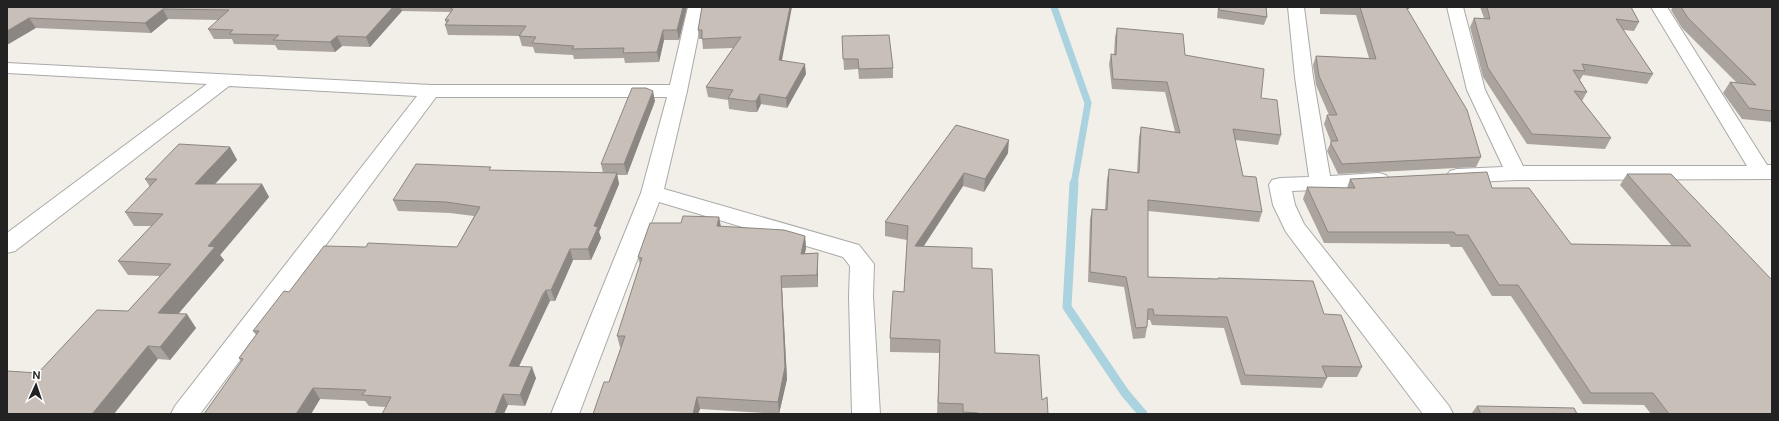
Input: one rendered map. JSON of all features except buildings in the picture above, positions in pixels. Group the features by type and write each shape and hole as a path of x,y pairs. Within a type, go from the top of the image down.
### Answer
{"street":[{"path":"565,414 652,193 678,91 696,7"},
{"path":"1296,7 1304,77 1321,183"},
{"path":"1455,7 1476,90 1516,173"},
{"path":"1658,7 1766,172"},
{"path":"7,68 431,91 678,91"},
{"path":"7,245 225,80"},
{"path":"185,414 431,91"},
{"path":"1438,177 1516,173 1766,172"},
{"path":"1399,179 1280,185 1284,205 1294,228 1439,414"},
{"path":"652,193 851,250 862,264 861,297 866,414"}],"waterway":[{"path":"1054,7 1088,103 1074,184"},
{"path":"1074,183 1067,307 1125,393 1143,414"}]}
